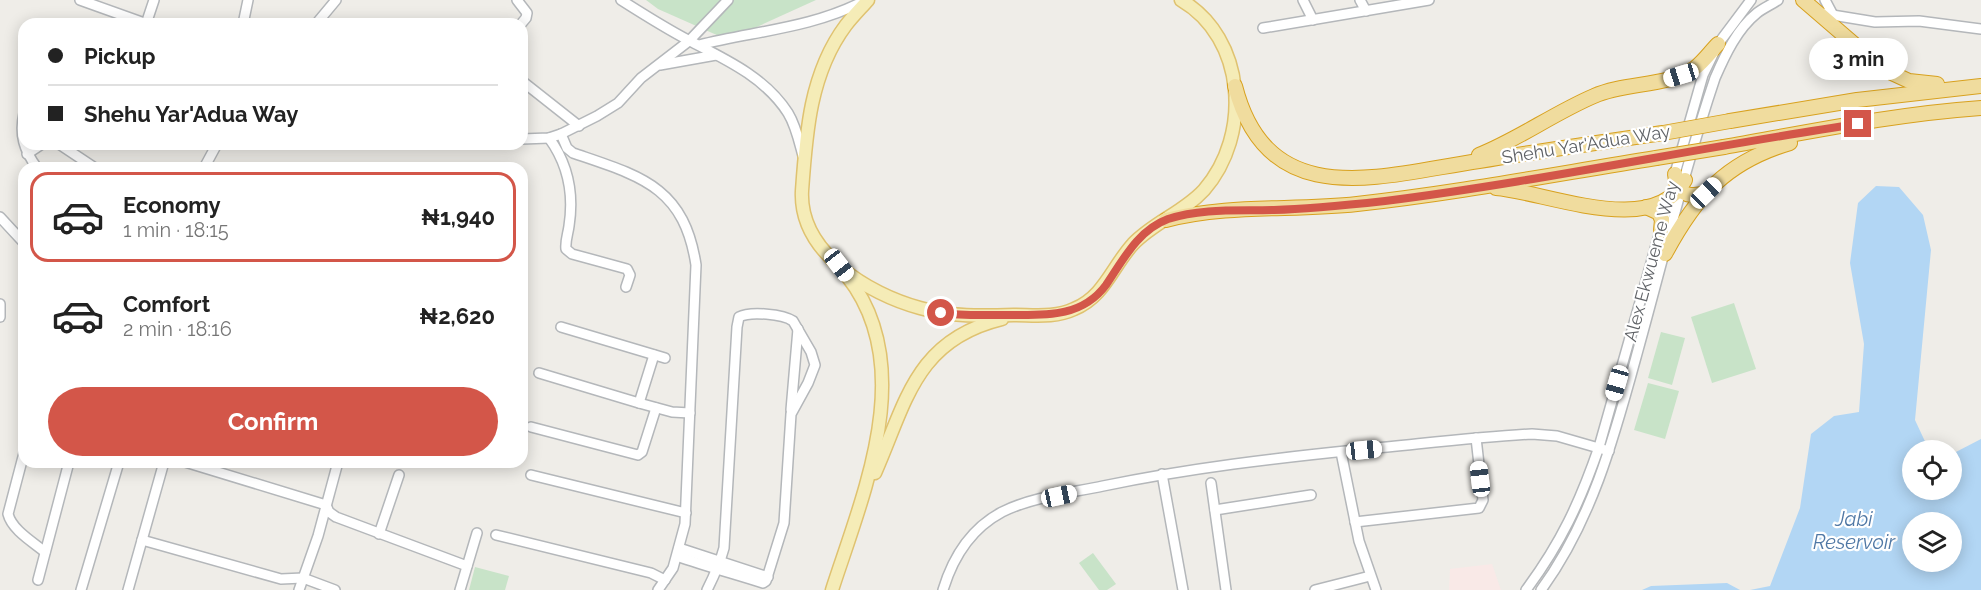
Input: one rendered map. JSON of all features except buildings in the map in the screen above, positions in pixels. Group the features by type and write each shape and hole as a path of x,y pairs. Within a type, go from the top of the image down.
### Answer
{"highway":[{"path":"1803,0 1875,63 1900,78 1924,83 1981,86"},
{"path":"1451,165 1510,142 1596,94 1681,75 1697,66 1718,44"},
{"name":"Shehu Yar'Adua Way","path":"1235,87 1246,119 1264,145 1290,165 1306,172 1333,178 1364,179 1663,133 1857,100 1981,86"},
{"name":"Shehu Yar'Adua Way","path":"1166,220 1200,212 1313,208 1355,204 1656,158 1841,126 1981,108"},
{"path":"1665,254 1684,220 1706,193 1733,168 1777,147 1841,126"},
{"path":"1474,187 1510,190 1594,208 1646,207 1659,213 1662,220 1661,230"},
{"path":"1646,207 1678,187 1694,195 1706,193"}],"main road":[{"path":"832,590 856,516 880,423 881,356 870,317 853,283 822,249 806,222 802,198 804,161 818,78 846,24 867,0"},
{"path":"839,265 879,292 920,308 962,316 1063,313 1084,304 1104,287 1132,246 1142,236 1194,201 1220,168 1230,139 1234,120 1235,87 1227,51 1209,23 1182,0"},
{"path":"856,516 907,393 921,369 943,348 967,332 1018,315"}],"street":[{"path":"80,0 130,18"},
{"path":"148,18 154,0"},
{"path":"244,18 248,0"},
{"path":"321,18 336,0"},
{"path":"517,0 524,7 526,18"},
{"path":"621,0 751,75 778,99 789,115 804,161"},
{"path":"528,140 549,138 561,134 618,103 641,78 689,41 728,0"},
{"path":"699,45 829,18 867,0"},
{"path":"1304,0 1313,20"},
{"path":"1360,0 1366,11"},
{"path":"1263,28 1429,0"},
{"name":"Alex Ekwueme Way","path":"1541,590 1561,562 1578,531 1609,451 1665,254 1703,75 1718,44 1751,0"},
{"path":"1769,0 1777,0"},
{"name":"Alex Ekwueme Way","path":"1526,590 1540,572 1568,526 1599,447 1661,230 1721,64 1746,24 1777,0"},
{"path":"1825,0 1833,15"},
{"path":"1815,12 1875,22 1919,21 1981,29"},
{"path":"656,65 716,55"},
{"path":"528,86 579,126"},
{"path":"561,134 567,148 573,153 646,180 673,205 693,245 696,265 686,513 678,552 658,590"},
{"path":"549,138 561,158 570,187 566,249 572,254 627,269 630,275 626,287"},
{"path":"26,150 33,162"},
{"path":"27,154 33,150"},
{"path":"68,150 86,162"},
{"path":"0,216 18,236"},
{"path":"0,304 0,317"},
{"path":"707,590 719,566 726,528 737,327 740,317 745,314 789,318 811,352 814,364 808,383 791,414"},
{"path":"561,327 665,358"},
{"path":"678,552 764,583 784,523 798,329"},
{"path":"639,403 654,355"},
{"path":"539,373 656,408 690,413"},
{"path":"531,427 638,455 642,452 656,408"},
{"path":"943,590 953,561 961,549 979,528 1001,512 1038,500 1162,474 1228,464 1341,452 1476,438 1545,434 1609,451"},
{"path":"1355,522 1479,508 1483,500 1476,438"},
{"path":"1341,452 1355,522 1376,590"},
{"path":"20,468 8,514 9,520 45,552"},
{"path":"38,580 67,468"},
{"path":"81,590 117,468"},
{"path":"128,590 162,468"},
{"path":"205,468 326,505 329,512 336,517 467,566"},
{"path":"299,590 336,468"},
{"path":"1162,474 1183,590"},
{"path":"379,534 399,475"},
{"path":"531,475 686,513"},
{"path":"1211,483 1226,590"},
{"path":"1215,510 1311,495"},
{"path":"460,590 477,533"},
{"path":"496,535 651,573 665,580"},
{"path":"142,540 281,579 303,578 335,590"},
{"path":"1315,590 1370,576"}],"shaded area":[{"path":"1492,564 1501,590 1449,590 1450,569"}],"green space":[{"path":"646,0 816,0 728,40 658,9"},
{"path":"1734,303 1756,369 1712,383 1691,317"},
{"path":"1661,332 1685,338 1672,385 1648,378"},
{"path":"1648,383 1679,391 1665,439 1634,430"},
{"path":"1093,553 1116,584 1107,590 1099,590 1079,563"},
{"path":"475,567 509,576 505,590 469,590"}],"water":[{"name":"Jabi Reservoir","path":"1876,186 1899,187 1923,215 1931,250 1915,420 1924,440 1902,440 1902,500 1962,500 1962,449 1981,439 1981,590 1750,590 1770,586 1800,508 1811,434 1834,416 1859,412 1864,344 1850,263 1858,203"},
{"path":"1727,583 1740,590 1642,590 1651,586"}],"route":[{"path":"941,313 962,316 1048,315 1074,310 1095,297 1132,246 1142,236 1166,220 1184,215 1200,212 1313,208 1394,200 1858,124"}]}
